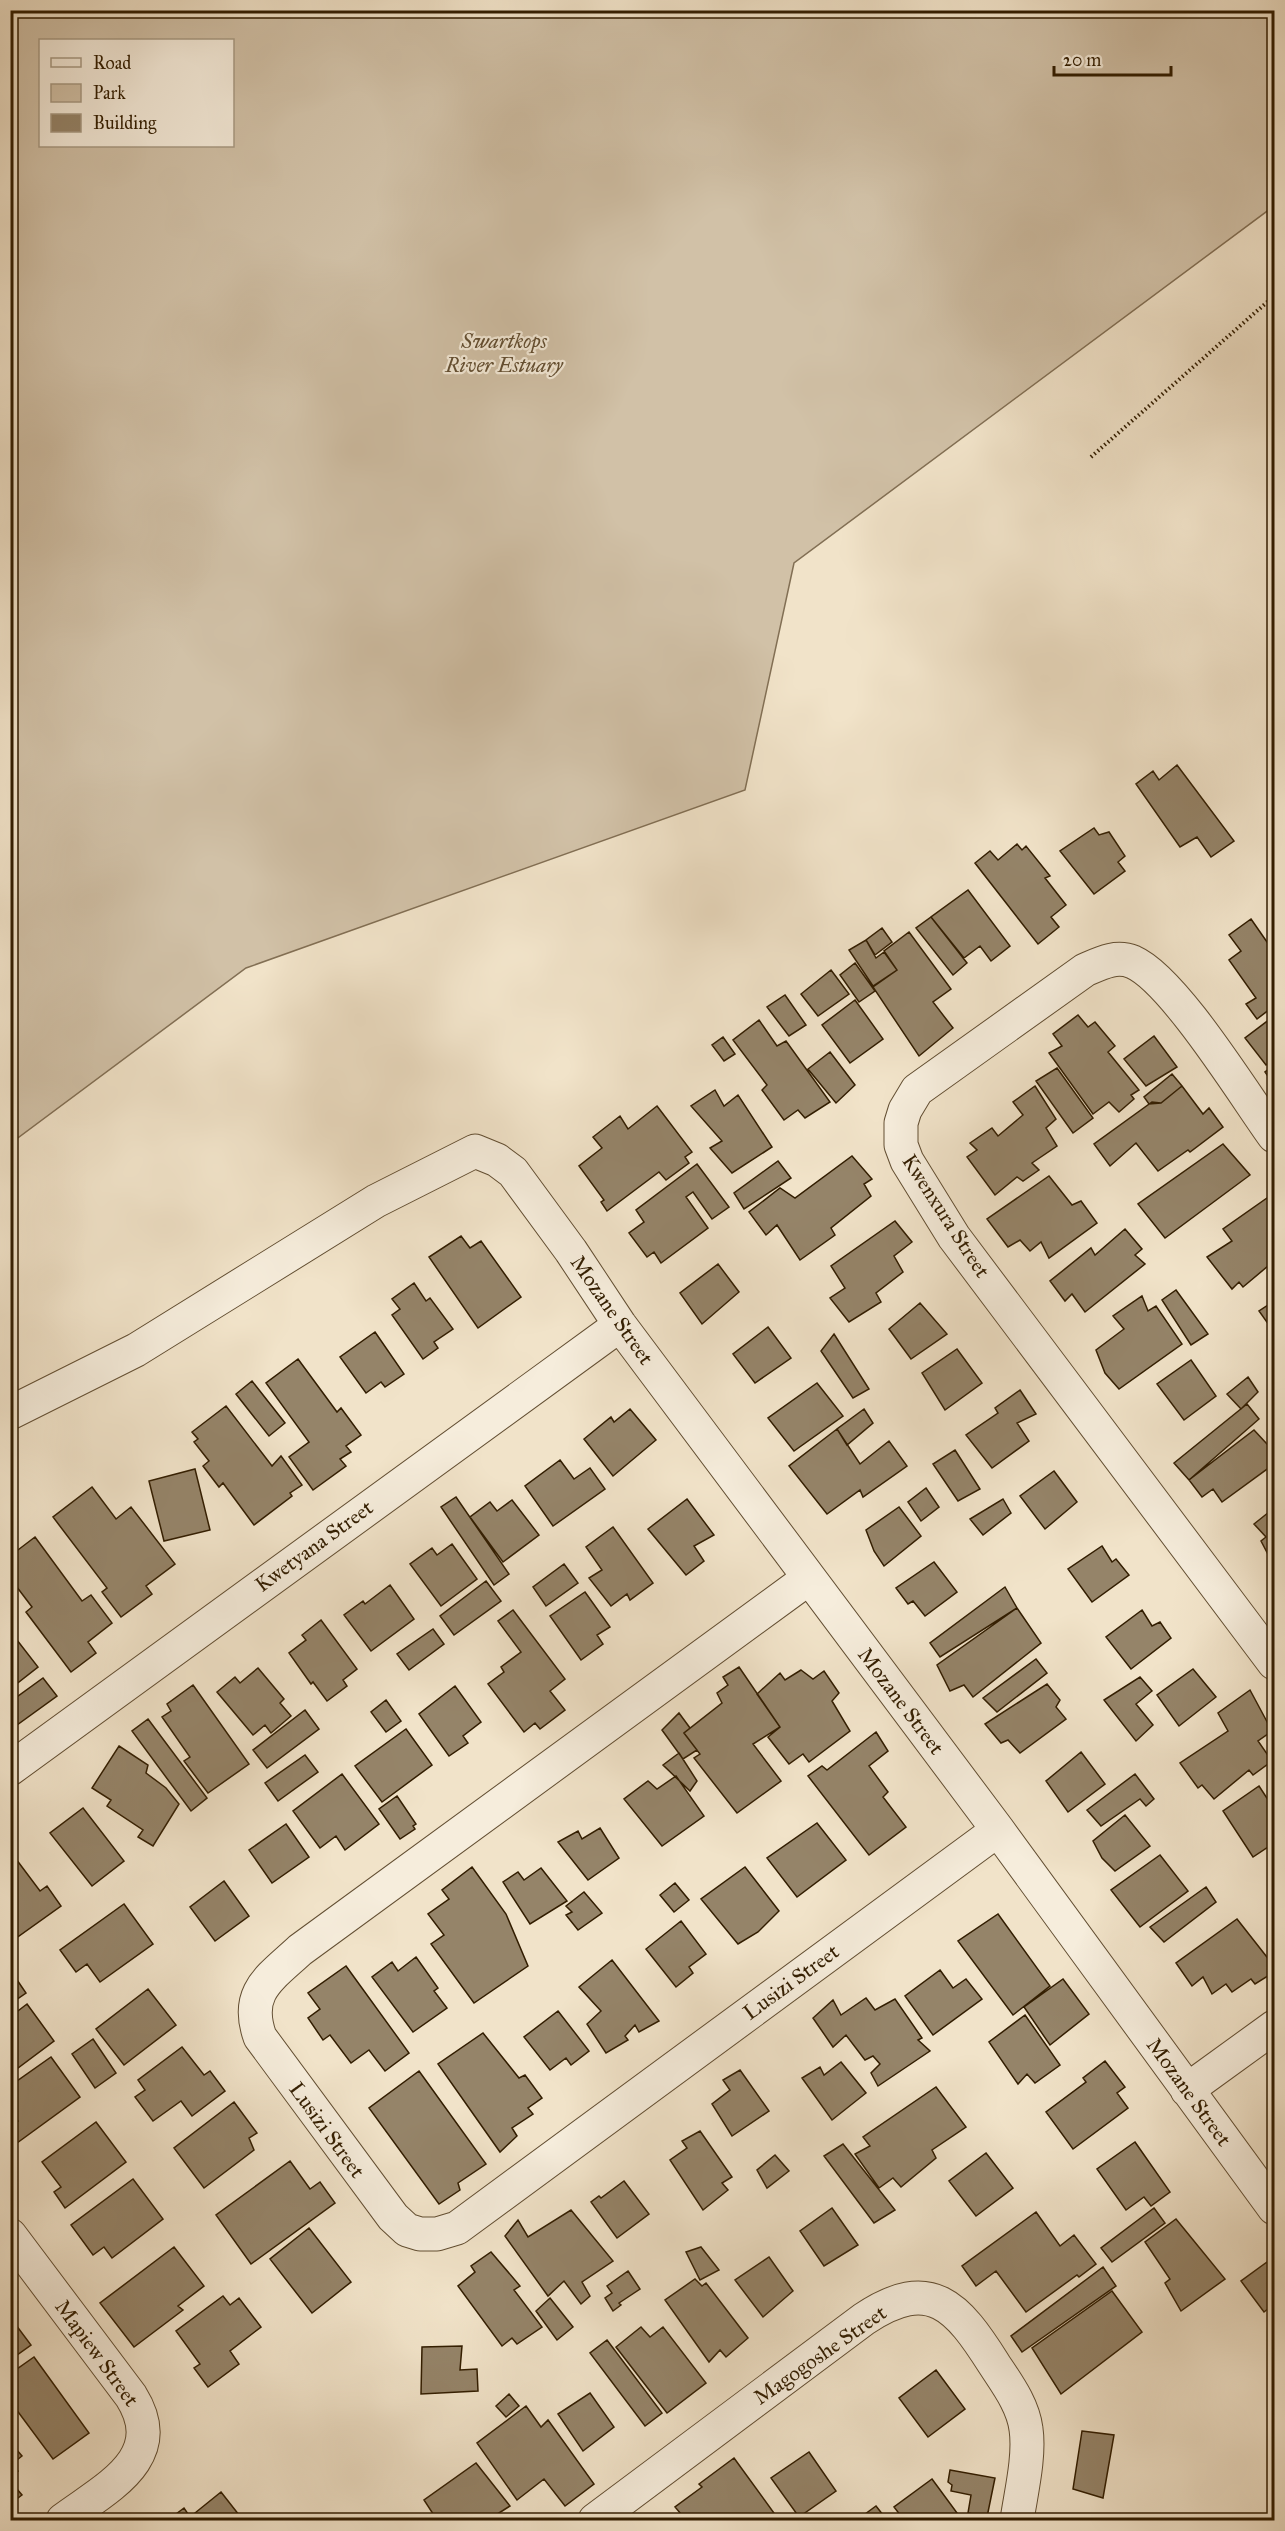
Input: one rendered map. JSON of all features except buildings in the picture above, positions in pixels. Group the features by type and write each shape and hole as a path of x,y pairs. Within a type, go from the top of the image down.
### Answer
{"street":[{"name":"Kwenxura Street","path":"1275,1136 1188,1015 1154,975 1133,962 1118,958 1085,970 918,1090 905,1110 901,1123 901,1145 907,1161 954,1237 1275,1662"},
{"name":"Mozane Street","path":"10,1413 136,1350 376,1201 475,1151 484,1153 508,1168 571,1251 620,1325 998,1830 1275,2208"},
{"name":"Kwetyana Street","path":"10,1769 620,1325"},
{"name":"Lusizi Street","path":"809,1578 300,1950 262,1985 255,2005 256,2026 260,2037 375,2195 407,2230 420,2234 437,2234 457,2228 998,1830"},
{"path":"1187,2090 1275,2027"},
{"name":"Mapiew Street","path":"10,2235 131,2396 144,2423 144,2441 130,2467 63,2520"},
{"name":"Magogoshe Street","path":"595,2520 872,2314 888,2306 920,2298 955,2310 972,2329 1016,2398 1026,2429 1026,2448 1017,2520"}],"path":[{"path":"1091,456 1275,296"}],"green space":[{"name":"Swartkops River Estuary","path":"11,10 1274,11 1274,206 794,563 745,790 246,968 11,1143"}]}
